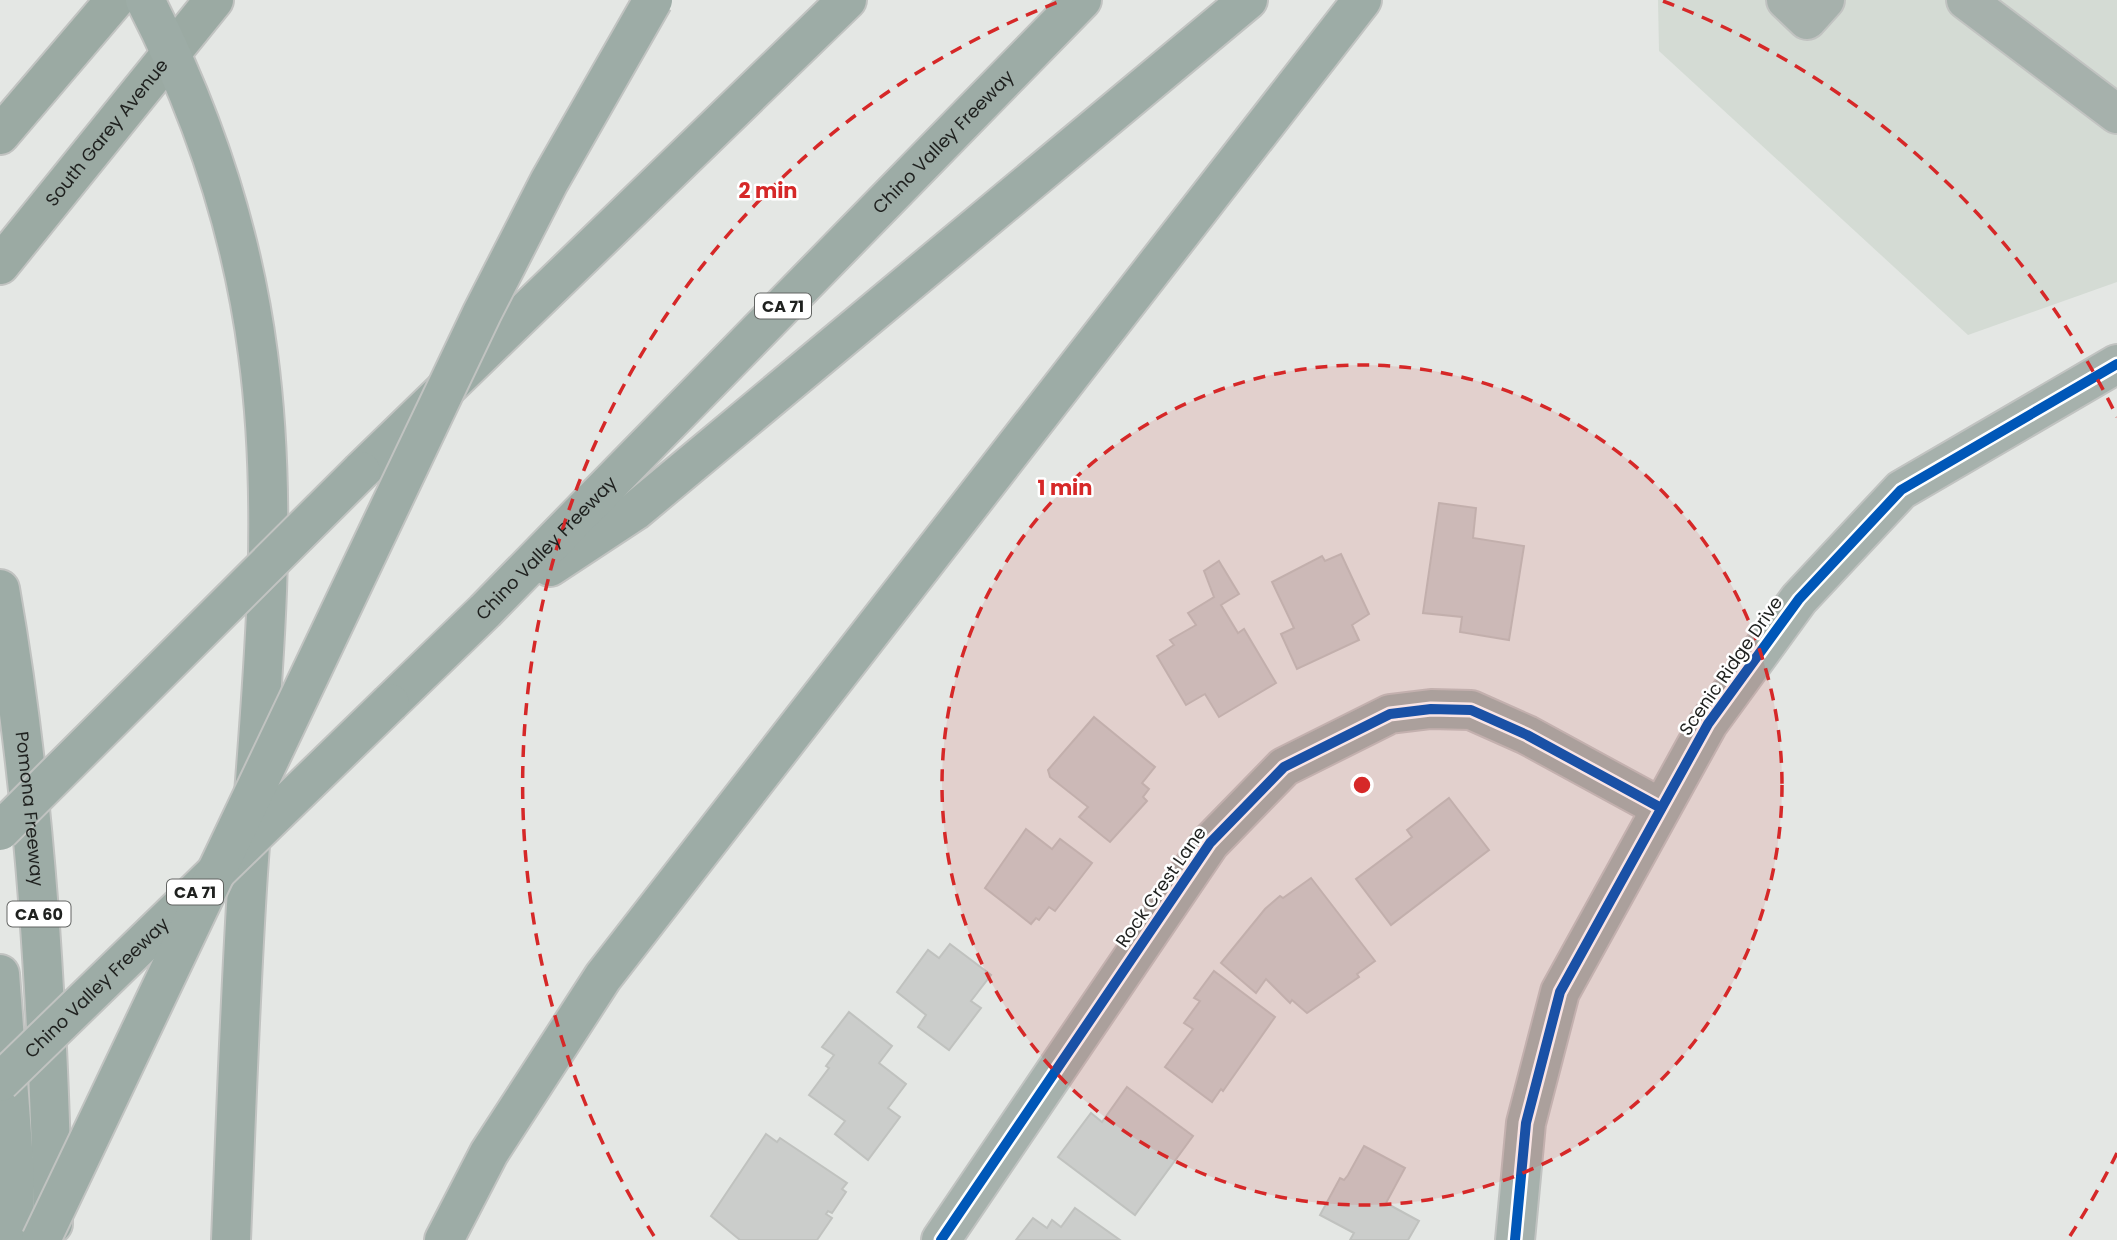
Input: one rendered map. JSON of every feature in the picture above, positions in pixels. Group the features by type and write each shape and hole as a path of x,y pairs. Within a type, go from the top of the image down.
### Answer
{"highway":[{"path":"145,0 171,51 207,139 230,214 258,354 265,425 267,522 263,661 243,941 231,1240"},
{"path":"41,1240 482,313 549,182 653,0"},
{"path":"0,831 361,471 847,0"},
{"name":"Chino Valley Freeway","path":"0,1082 485,611 1082,0"},
{"path":"485,611 635,511 1248,0"},
{"path":"444,1240 489,1153 603,977 1362,0"},
{"name":"Pomona Freeway","path":"0,589 21,734 39,913 53,1240"},
{"path":"0,974 14,1161 15,1240"}],"main road":[{"path":"0,135 115,0"},
{"name":"South Garey Avenue","path":"0,265 214,0"}],"street":[{"path":"1786,0 1807,20 1825,0"},
{"path":"1966,0 2117,114"},
{"name":"Scenic Ridge Drive","path":"1515,1240 1526,1123 1560,992 1708,724 1799,599 1901,490 2117,364"},
{"name":"Rock Crest Lane","path":"941,1240 1210,843 1284,767 1390,715 1432,709 1471,710 1527,735 1661,808"}],"shaded area":[{"path":"1658,0 2117,0 2117,282 1968,335 1659,51"}],"building":[{"path":"1439,503 1476,508 1473,538 1524,546 1509,640 1460,632 1462,617 1423,613"},
{"path":"1341,554 1369,614 1352,625 1359,640 1297,669 1281,634 1294,628 1272,582 1322,556 1325,561"},
{"path":"1219,561 1239,594 1221,605 1238,633 1244,629 1276,683 1219,717 1205,694 1186,705 1157,656 1174,645 1170,640 1196,625 1188,613 1214,597 1204,571"},
{"path":"1094,717 1155,767 1142,783 1149,789 1143,797 1147,801 1110,842 1079,817 1088,807 1050,777 1048,770"},
{"path":"1449,798 1489,850 1391,925 1356,879 1412,837 1407,830"},
{"path":"1026,829 1052,849 1060,839 1092,863 1055,911 1049,907 1039,920 1036,918 1031,924 985,888"},
{"path":"1311,878 1375,961 1357,974 1359,977 1307,1013 1292,1000 1290,1003 1266,979 1256,993 1221,963 1265,909 1280,896 1283,898"},
{"path":"950,944 991,975 971,1001 981,1008 949,1050 918,1027 926,1015 897,992 928,950 939,958"},
{"path":"1214,971 1275,1017 1223,1091 1221,1089 1212,1102 1165,1067 1193,1029 1184,1023 1200,1001 1194,998"},
{"path":"849,1012 892,1046 879,1063 906,1084 888,1108 900,1117 868,1160 835,1134 845,1121 809,1095 829,1068 826,1066 834,1055 822,1047"},
{"path":"1127,1087 1193,1136 1135,1215 1058,1157 1091,1113 1102,1122"},
{"path":"766,1134 777,1142 780,1138 847,1183 842,1189 846,1192 832,1213 828,1211 826,1214 832,1218 817,1240 740,1240 711,1216"},
{"path":"1364,1146 1405,1168 1386,1203 1419,1221 1408,1240 1350,1240 1354,1233 1320,1215 1340,1178 1344,1180 1348,1175"},
{"path":"1075,1208 1120,1240 1016,1240 1033,1218 1047,1228 1052,1220 1061,1227"}],"cycle path":[{"path":"1515,1240 1526,1123 1560,992 1708,724 1799,599 1901,490 2117,364"},
{"path":"941,1240 1210,843 1284,767 1390,714 1431,709 1471,710 1527,735 1661,808"}]}
